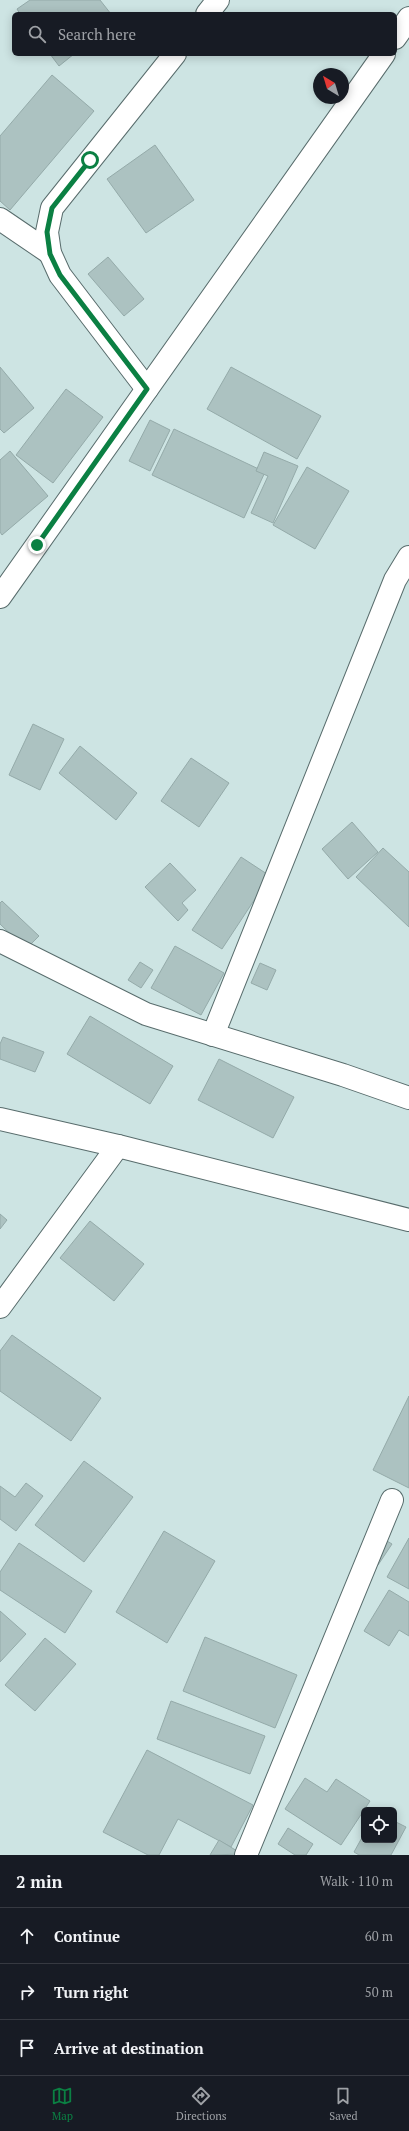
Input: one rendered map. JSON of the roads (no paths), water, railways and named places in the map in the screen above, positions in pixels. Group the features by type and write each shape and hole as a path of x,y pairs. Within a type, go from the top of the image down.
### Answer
{"street":[{"path":"209,12 218,0"},
{"path":"397,35 409,18"},
{"path":"147,389 60,275 50,254 47,232 52,208 173,56"},
{"path":"0,597 383,56"},
{"path":"0,219 50,254"},
{"path":"213,1035 392,587 409,557"},
{"path":"0,941 146,1014 343,1075 409,1098"},
{"path":"0,1119 118,1146 409,1220"},
{"path":"0,1307 118,1146"},
{"path":"246,1855 392,1500"}]}
